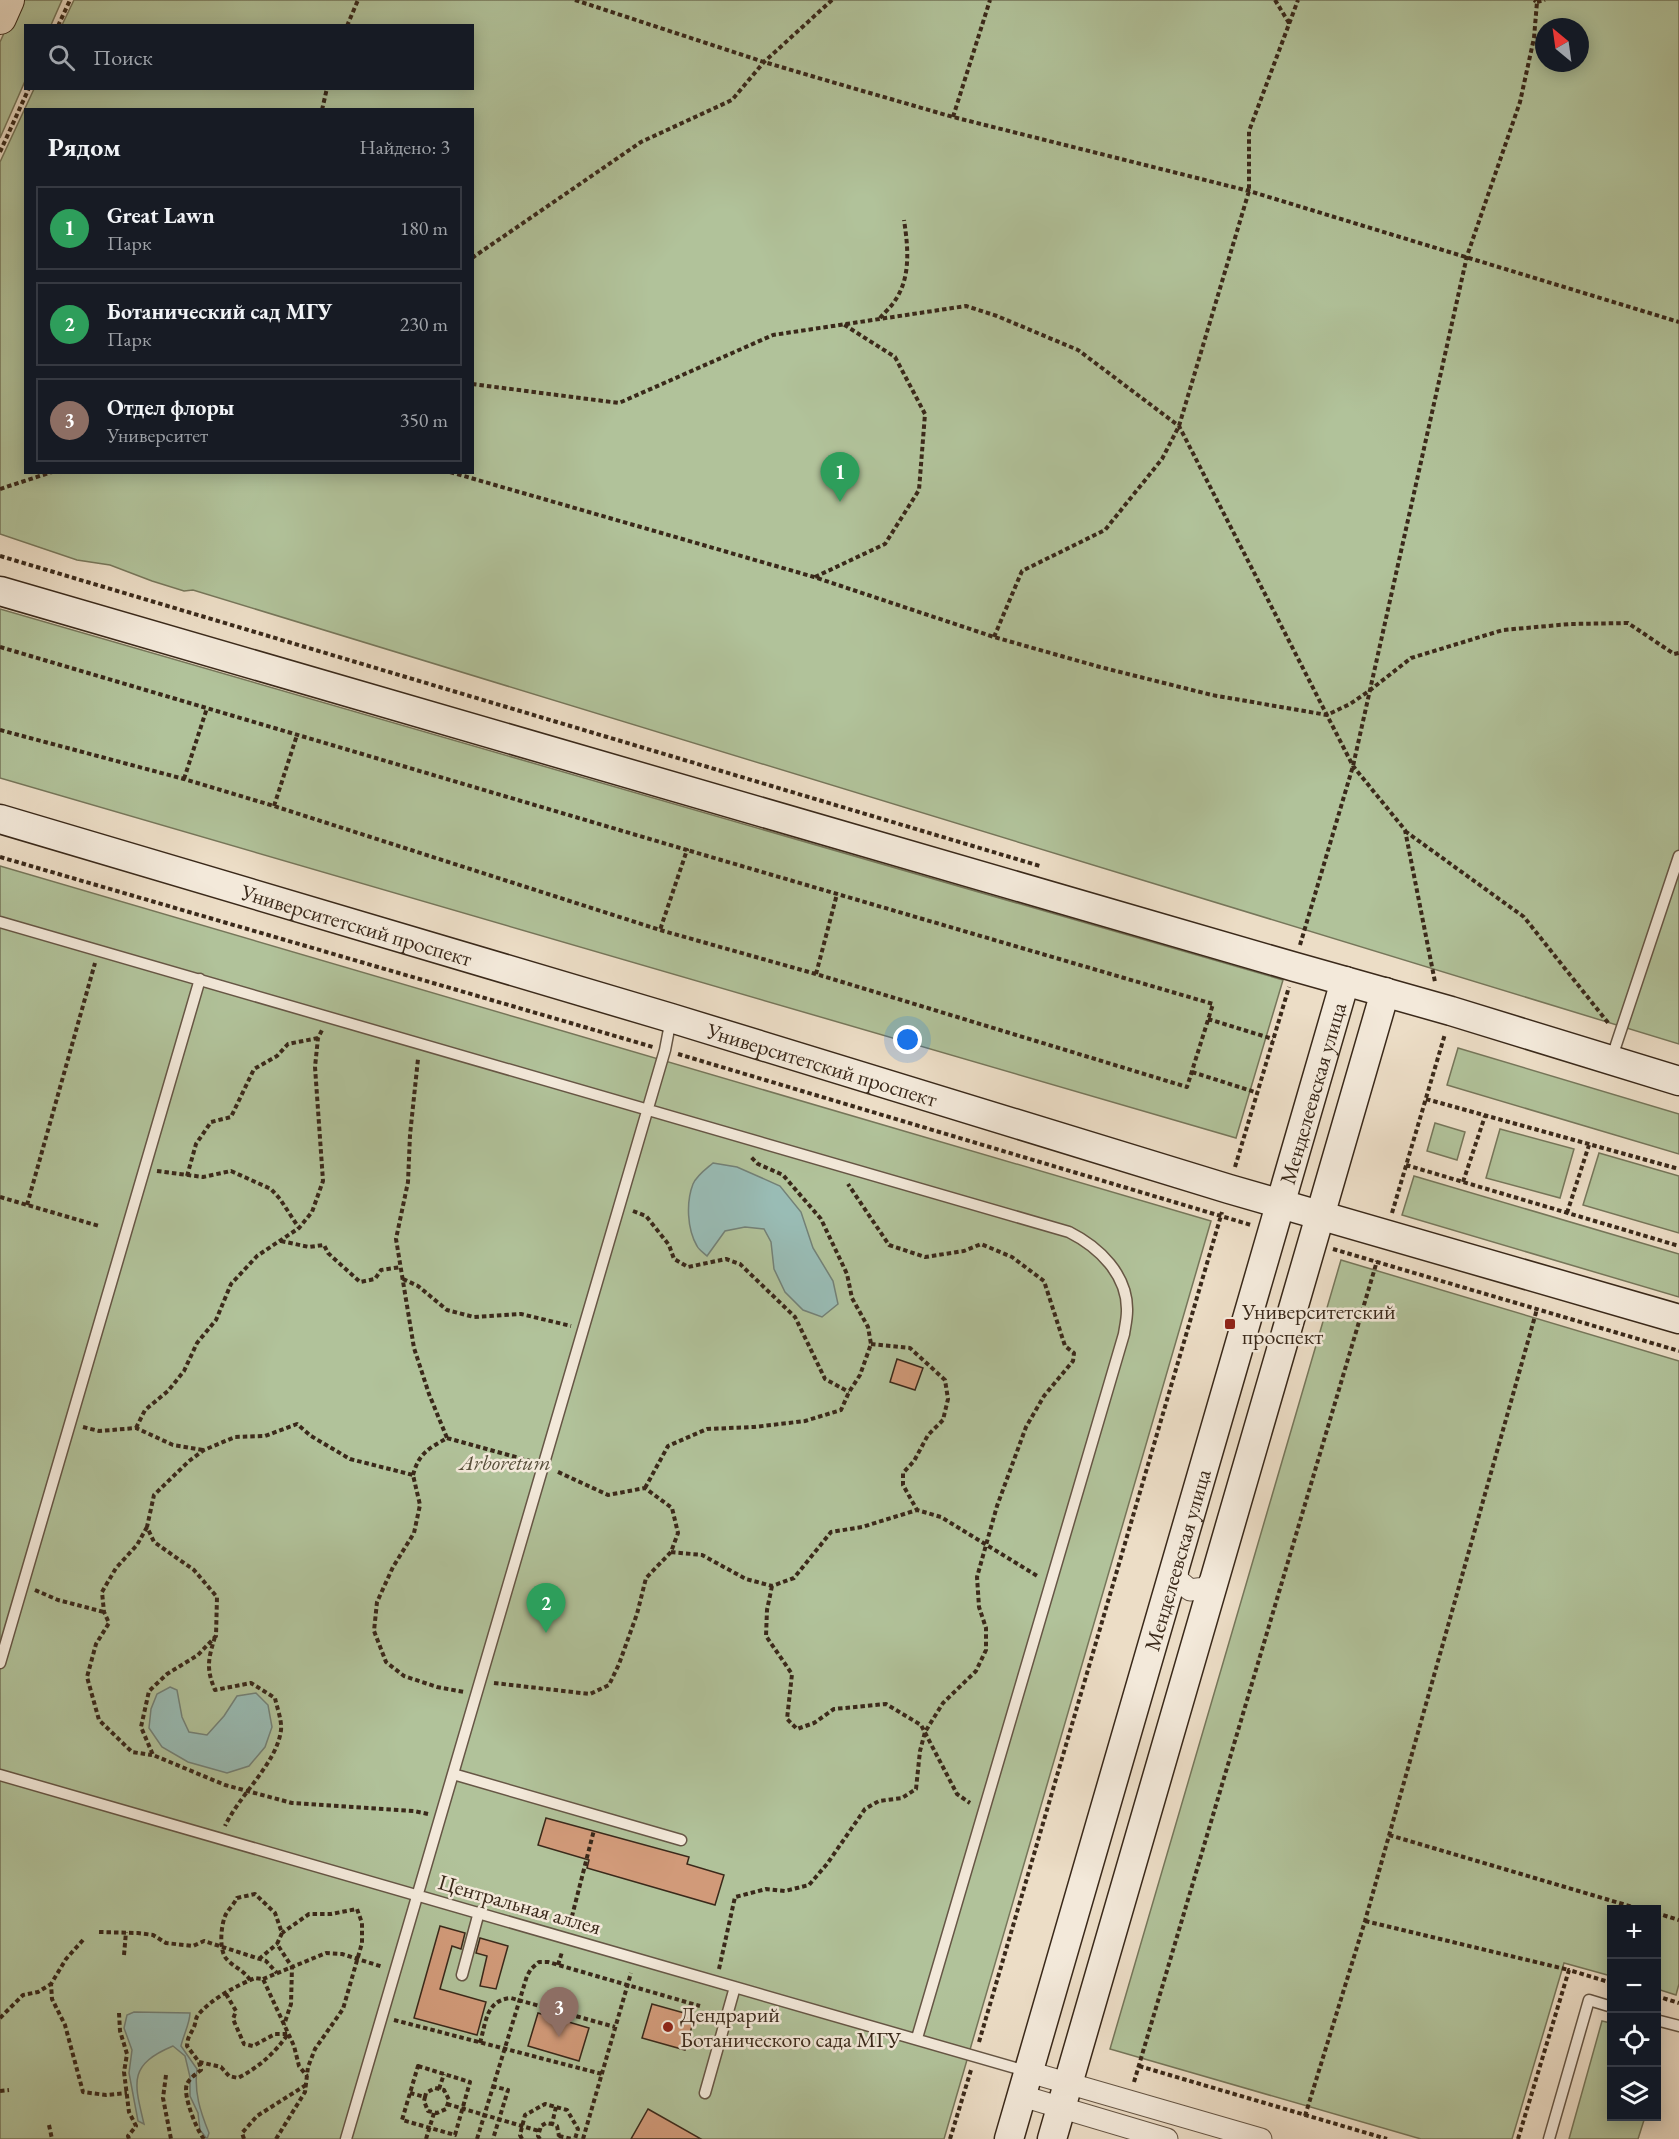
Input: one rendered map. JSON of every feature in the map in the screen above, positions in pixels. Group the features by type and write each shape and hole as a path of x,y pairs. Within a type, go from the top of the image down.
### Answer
{"main road":[{"path":"0,18 8,0"},
{"path":"0,591 1298,955 1345,981 1385,992 1447,998 1615,1049 1679,1081"},
{"name":"Университетский проспект","path":"0,819 671,1018 1225,1202 1282,1205 1319,1216 1381,1248 1679,1319"},
{"name":"Менделеевская улица","path":"1009,2139 1274,1233 1345,981"},
{"name":"Менделеевская улица","path":"1052,2139 1385,992"}],"street":[{"path":"1176,1565 1178,1580 1190,1590 1205,1588 1215,1576"},
{"path":"1025,2084 1064,2095 1261,2139"},
{"path":"1064,2095 1167,2139"}],"lane":[{"path":"1615,1049 1679,856"},
{"path":"0,922 1069,1232 1086,1240 1103,1254 1120,1279 1127,1309 1124,1334 917,2038"},
{"path":"0,1663 200,979"},
{"path":"346,2139 648,1109 665,1050 671,1018"},
{"path":"453,1774 681,1839"},
{"name":"Центральная аллея","path":"0,1775 975,2055 1025,2084"},
{"path":"462,1975 479,1912"},
{"path":"705,2093 735,1987"},
{"path":"1549,2139 1589,2001 1607,2006"},
{"path":"1661,2021 1679,2026"}],"path":[{"path":"59,24 70,0"},
{"path":"348,24 358,0"},
{"path":"575,0 764,62 953,117 1249,191 1679,322"},
{"path":"474,257 641,142 732,100 764,62 832,0"},
{"path":"953,117 990,0"},
{"path":"1275,0 1289,24"},
{"path":"994,637 1022,571 1105,530 1162,459 1179,426 1249,191 1249,131 1298,0"},
{"path":"950,2139 1353,766 1467,256 1520,102 1534,38 1536,1 1545,0"},
{"path":"0,152 28,90"},
{"path":"322,108 327,90"},
{"path":"880,318 896,299 903,284 908,243 904,220"},
{"path":"474,384 619,404 773,334 966,306 997,316 1078,350 1179,426 1353,766 1405,830 1524,917 1615,1049"},
{"path":"814,577 885,544 920,490 925,414 895,357 843,324"},
{"path":"0,489 46,474"},
{"path":"457,474 814,577 994,637 1100,667 1212,695 1327,715 1350,704 1411,658 1503,630 1570,624 1628,623 1674,654 1679,653"},
{"path":"0,556 1050,868"},
{"path":"0,647 1213,1004 1187,1087 816,974 660,930 274,806 184,779 0,730"},
{"path":"184,779 207,708"},
{"path":"274,806 297,735"},
{"path":"1387,2139 1139,2066 1406,1165 1425,1099 1447,998 1435,983 1405,830"},
{"path":"660,930 687,850"},
{"path":"0,856 665,1050 1225,1202 1274,1233"},
{"path":"816,974 837,894"},
{"path":"1290,940 1298,955"},
{"path":"27,1205 99,950"},
{"path":"1424,980 1435,983"},
{"path":"136,1428 145,1410 168,1392 184,1371 197,1343 216,1320 231,1284 257,1257 299,1228 312,1212 323,1181 315,1067 318,1038 330,1017"},
{"path":"1208,1019 1274,1039"},
{"path":"187,1176 196,1144 211,1122 231,1117 254,1069 277,1056 288,1044 318,1038"},
{"path":"420,1043 410,1135 408,1182 396,1239 414,1348 447,1438"},
{"path":"1192,1072 1258,1093"},
{"path":"1425,1099 1679,1169"},
{"path":"1463,1182 1485,1116"},
{"path":"645,1488 668,1446 707,1429 754,1427 814,1418 841,1410 860,1375 871,1344 868,1327 852,1298 847,1274 821,1219 783,1175 758,1164 744,1151 738,1135"},
{"path":"1567,1213 1589,1144"},
{"path":"716,1982 735,1897 766,1889 784,1891 809,1885 827,1864 865,1809 879,1801 902,1798 916,1789 920,1751 925,1732 944,1703 976,1671 986,1650 986,1628 979,1608 977,1577 997,1506 1026,1427 1044,1396 1073,1361 1074,1353 1065,1346 1044,1281 1012,1257 981,1244 964,1251 925,1257 889,1245 834,1164"},
{"path":"1406,1165 1679,1246"},
{"path":"145,1168 202,1178 231,1171 271,1189 299,1228"},
{"path":"0,1197 99,1226"},
{"path":"619,1206 646,1216 669,1245 674,1259 688,1268 726,1259 740,1264 795,1317 825,1378 849,1392"},
{"path":"281,1241 309,1247 324,1245 328,1253 360,1282 375,1279 381,1270 401,1267"},
{"path":"1311,1244 1381,1248 1537,1309 1679,1351"},
{"path":"403,1279 418,1286 447,1311 474,1317 521,1314 583,1329"},
{"path":"1305,2116 1365,1921 1537,1309"},
{"path":"871,1344 910,1348 945,1380 948,1399 943,1420 928,1435 914,1461 903,1473 903,1485 917,1510"},
{"path":"413,1475 350,1459 311,1436 297,1424 265,1436 235,1437 204,1450 189,1461 154,1495 147,1527 137,1545 116,1568 102,1592 104,1612 109,1623 96,1644 87,1677 99,1720 132,1752 153,1755 246,1792 292,1803 414,1811 441,1816"},
{"path":"70,1425 99,1431 136,1428 173,1445 204,1450"},
{"path":"476,1695 437,1687 404,1676 386,1662 374,1631 377,1602 393,1567 414,1533 420,1505 413,1475 417,1460 430,1448 447,1438 543,1465 608,1495 645,1488 672,1508 678,1533 671,1552 646,1578 638,1614 609,1685 590,1694 480,1681"},
{"path":"671,1552 702,1556 746,1579 772,1586 794,1578 831,1532 862,1527 917,1510 941,1517 1050,1583"},
{"path":"147,1527 154,1542 194,1570 217,1597 216,1636 209,1656 208,1674 215,1690 251,1683 275,1698 281,1729 274,1754 232,1812 220,1838"},
{"path":"23,1584 58,1600 104,1612"},
{"path":"772,1586 767,1610 766,1636 792,1674 787,1719 796,1730 814,1724 834,1709 885,1704 921,1725 957,1794 983,1812"},
{"path":"153,1755 141,1727 149,1691 167,1674 198,1655 216,1636"},
{"path":"558,1965 598,1816"},
{"path":"1389,1835 1626,1905"},
{"path":"250,1980 225,1957 222,1947 225,1916 237,1899 255,1894 275,1913 282,1934"},
{"path":"259,1959 277,1944 282,1934 309,1914 331,1914 357,1909 362,1923 362,1942 343,2009 315,2049 308,2067 305,2092 276,2139"},
{"path":"1661,1915 1679,1920"},
{"path":"1365,1921 1569,1970 1607,1982"},
{"path":"99,1932 153,1935 166,1943 193,1946 204,1941 266,1961 277,1973"},
{"path":"124,1955 126,1932"},
{"path":"0,2018 23,1995 38,1992 51,1984 66,1959 83,1940"},
{"path":"277,1944 292,1967 291,2004 284,2025"},
{"path":"204,2139 196,2129 195,2117 185,2097 187,2083 201,2070 199,2062 187,2046 188,2036 193,2029 196,2017 211,2004 250,1980 263,1979 326,1953 342,1954 395,1971"},
{"path":"583,2139 635,1957"},
{"path":"477,2139 520,2000 531,1969 538,1962 558,1965 700,2006"},
{"path":"1518,2139 1569,1970"},
{"path":"263,1979 288,2034 299,2066 307,2076"},
{"path":"51,1984 52,1999 65,2025 83,2092 106,2095 127,2093"},
{"path":"226,1994 236,2011 233,2019 244,2044 253,2046 275,2034 288,2034"},
{"path":"1661,1998 1679,2003"},
{"path":"480,2043 491,2008 495,2002 502,1999 520,2000 615,2027"},
{"path":"119,2013 120,2031 128,2054 124,2072 129,2112 136,2126 128,2136 129,2139"},
{"path":"382,2017 602,2074"},
{"path":"199,2062 221,2067 229,2076 238,2078 256,2068 276,2050 288,2034"},
{"path":"418,2067 444,2074 470,2082 455,2135 402,2120 418,2067"},
{"path":"439,2089 444,2074"},
{"path":"166,2075 163,2098 171,2139"},
{"path":"244,2139 242,2133 257,2116 306,2085"},
{"path":"492,2086 508,2090 493,2139"},
{"path":"435,2088 444,2090 449,2100 446,2109 434,2113 428,2110 424,2101 425,2097 426,2093 435,2088"},
{"path":"0,2091 9,2090"},
{"path":"410,2092 425,2097"},
{"path":"447,2104 539,2131"},
{"path":"522,2139 520,2135 525,2115 545,2104 567,2110 578,2129 574,2139 558,2137 557,2126 546,2123 539,2131 540,2139"},
{"path":"552,2124 556,2107"},
{"path":"426,2139 434,2113"},
{"path":"49,2125 52,2139"}],"green space":[{"path":"19,0 62,0 51,24 24,24 24,83 0,138 0,42"},
{"path":"74,0 1679,0 1679,1044 193,590 184,591 110,565 77,560 0,534 0,162 24,110 24,474 474,474 474,108 25,108 34,90 474,90 474,24 62,24"},
{"path":"0,609 1283,980 1236,1138 0,778"},
{"name":"Arboretum","path":"0,866 1211,1221 944,2139 0,2139"},
{"path":"1458,1048 1679,1114 1679,1154 1447,1085"},
{"path":"1435,1123 1465,1132 1457,1160 1427,1151"},
{"path":"1500,1129 1574,1149 1560,1198 1486,1178"},
{"path":"1599,1153 1679,1176 1679,1233 1583,1205"},
{"path":"1414,1176 1679,1254 1679,1297 1402,1215"},
{"path":"1341,1260 1679,1361 1679,1984 1676,1995 1661,1990 1661,1905 1607,1905 1607,1975 1564,1963 1512,2139 1421,2139 1110,2049"},
{"path":"1602,2021 1607,2022 1607,2121 1644,2121 1638,2139 1569,2139"}],"water":[{"path":"713,1163 737,1167 780,1186 801,1212 813,1248 833,1281 838,1304 822,1317 803,1310 785,1292 774,1269 771,1242 764,1229 745,1227 725,1231 707,1256 698,1247 689,1224 689,1199 695,1181"},
{"path":"170,1687 177,1690 182,1717 189,1732 207,1735 224,1716 237,1696 256,1693 268,1705 272,1727 265,1747 249,1766 227,1773 188,1762 162,1747 149,1728 151,1709 157,1694"},
{"path":"134,2012 190,2013 181,2046 197,2069 197,2094 209,2133 207,2139 200,2130 198,2113 190,2096 190,2077 185,2056 173,2046 158,2053 141,2068 137,2086 144,2124 138,2121 129,2073 132,2050 124,2028 127,2015"}],"building":[{"path":"897,1359 923,1368 915,1390 890,1382"},
{"path":"546,1818 689,1857 687,1864 724,1875 715,1905 587,1868 589,1860 538,1845"},
{"path":"440,1926 465,1933 461,1949 452,1946 440,1989 486,2002 477,2035 414,2018"},
{"path":"480,1938 508,1946 496,1989 480,1986 487,1956 476,1953"},
{"name":"Дендрарий Ботанического сада МГУ","path":"652,2004 695,2016 685,2050 642,2038"},
{"path":"538,2013 589,2028 579,2061 528,2046"},
{"path":"648,2109 701,2139 631,2139"}],"place":[{"name":"Great Lawn","path":"840,502"},
{"name":"Университетский проспект","path":"1230,1324"},
{"name":"Ботанический сад МГУ","path":"546,1633"},
{"name":"Дендрарий Ботанического сада МГУ","path":"668,2027"},
{"name":"Отдел флоры","path":"559,2037"}]}
